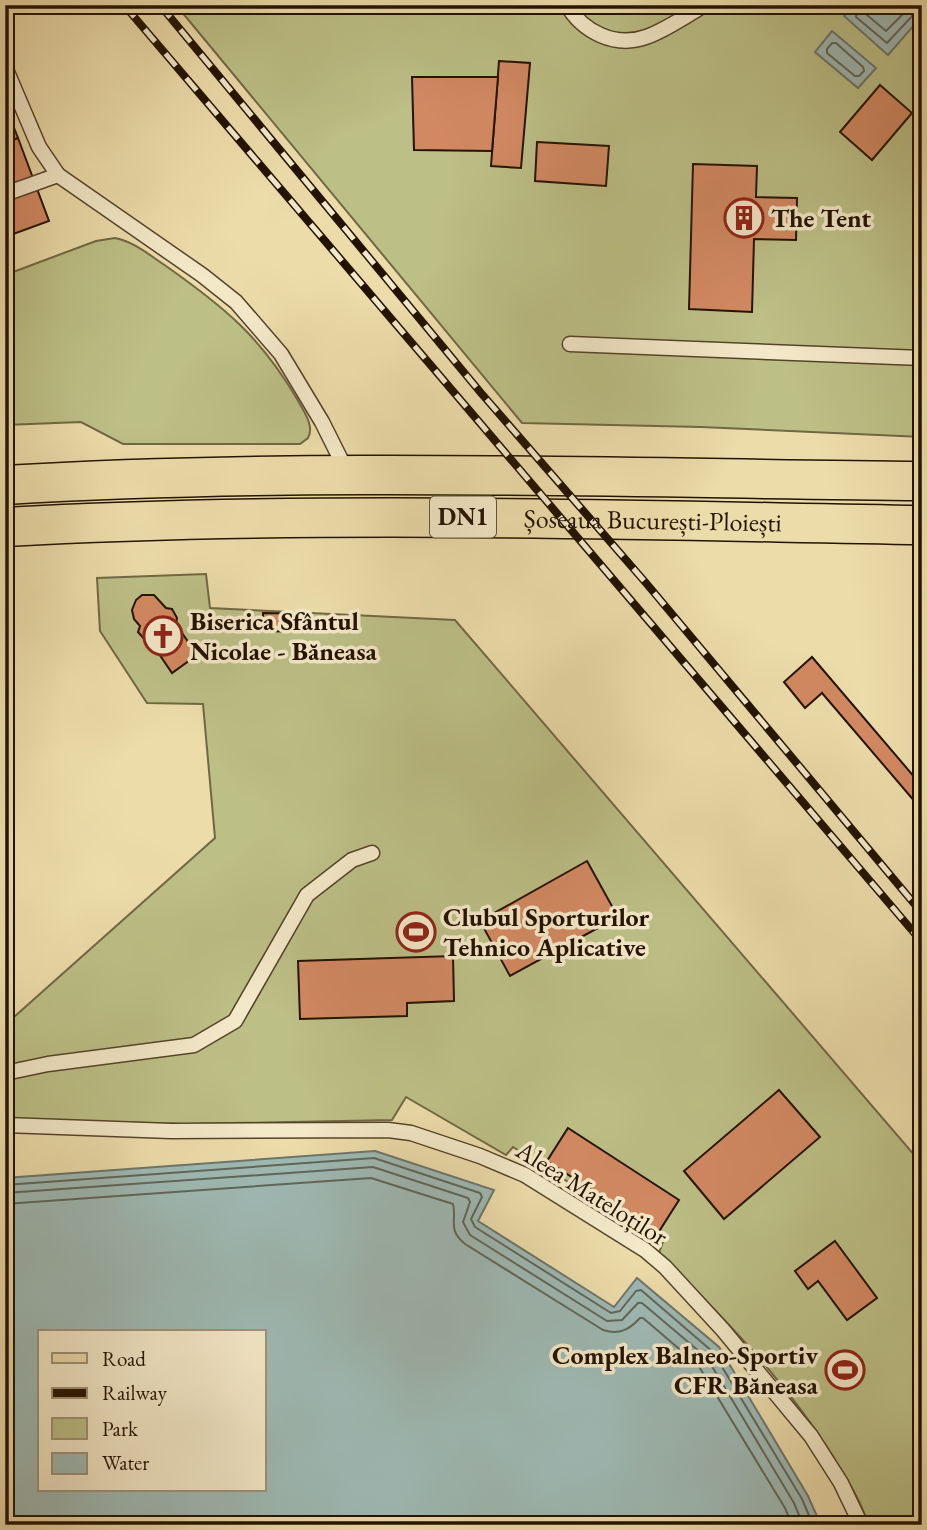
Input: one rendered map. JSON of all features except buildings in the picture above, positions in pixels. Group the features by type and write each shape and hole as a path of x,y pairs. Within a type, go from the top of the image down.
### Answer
{"main road":[{"name":"Șoseaua București-Ploiești","path":"5,485 177,478 349,476 922,481"},
{"name":"Șoseaua București-Ploiești","path":"5,527 100,522 354,517 922,526"}],"lane":[{"path":"566,5 578,22 594,34 627,40 646,38 704,5"},
{"path":"5,66 38,147 58,175 202,275 236,302 281,354 322,422 349,476"},
{"path":"5,194 58,175"},
{"path":"570,344 922,358"},
{"path":"5,1073 48,1064 194,1045 225,1027 235,1021 307,895 352,860 372,853"},
{"name":"Aleea Mateloților","path":"5,1125 172,1131 388,1130 411,1133 480,1156 525,1175 625,1235 665,1267 723,1329 811,1436 841,1483 861,1525"}],"green space":[{"path":"176,5 922,5 922,437 701,427 522,423"},
{"path":"115,238 135,246 206,295 255,340 283,377 305,413 310,428 308,438 300,444 123,444 81,422 5,425 5,275 96,241"},
{"name":"Clubul Sporturilor Tehnico Aplicative","path":"206,574 210,608 455,620 922,1164 922,1525 868,1525 853,1490 795,1402 707,1301 659,1253 663,1242 513,1147 506,1155 406,1097 392,1120 184,1124 5,1119 5,1025 215,838 203,704 147,703 100,631 97,578"}],"water":[{"path":"853,5 922,5 922,16 888,55 844,16"},
{"path":"832,31 876,68 858,88 815,52"},
{"path":"375,1151 494,1190 478,1221 614,1307 637,1278 719,1347 808,1496 821,1525 5,1525 5,1178"}],"railway":[{"path":"124,5 922,942"},
{"path":"160,5 481,393 646,583 922,913"}],"place":[{"name":"The Tent","path":"744,218"},
{"name":"Biserica Sfântul Nicolae - Băneasa","path":"163,636"},
{"name":"Clubul Sporturilor Tehnico Aplicative","path":"416,932"},
{"name":"Complex Balneo-Sportiv CFR Băneasa","path":"845,1370"}]}
